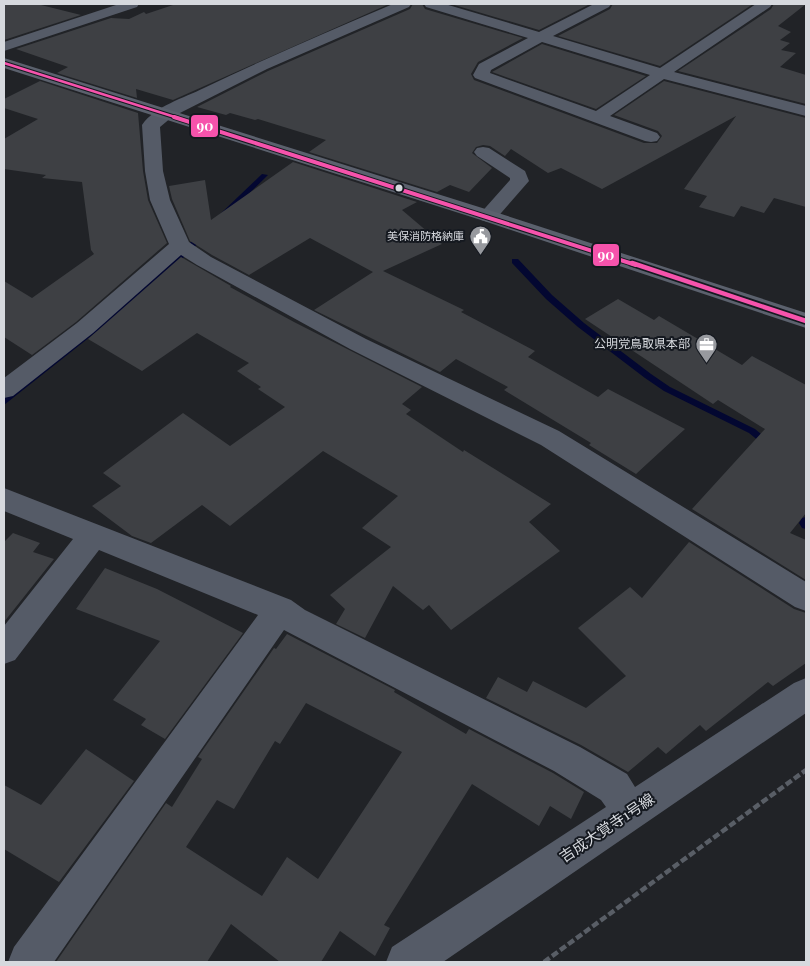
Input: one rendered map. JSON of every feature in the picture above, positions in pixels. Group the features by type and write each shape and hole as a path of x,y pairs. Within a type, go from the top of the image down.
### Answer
{"highway":[{"path":"4,63 488,216 806,321"}],"street":[{"path":"4,47 132,4"},
{"path":"404,4 298,49 166,113 151,125 154,171 160,200 180,245 204,262 358,344 550,438 806,598"},
{"path":"431,4 662,74 805,109"},
{"path":"604,4 484,67 481,76 650,137"},
{"path":"597,118 765,4"},
{"path":"483,152 518,175 520,181 488,216"},
{"path":"4,390 85,328 180,245"},
{"path":"4,498 280,610 294,620 567,759 614,787 630,812"},
{"path":"4,650 93,535"},
{"path":"29,962 280,610"},
{"name":"吉成大覚寺1号線","path":"407,962 806,694"}],"path":[{"path":"544,962 806,770"}],"water":[{"path":"262,174 268,175 180,261 100,329 4,405 4,396 52,360 173,259"}],"building":[{"path":"4,4 37,4 81,15 4,40"},
{"path":"176,4 389,4 173,100 136,89 137,98 57,73 68,67 16,49 111,18 129,19 144,12 146,14"},
{"path":"413,4 422,4 425,9 523,38 478,62 471,74 474,80 644,143 657,143 662,136 658,131 614,115 664,81 806,118 806,207 774,198 764,213 741,206 734,217 699,207 707,196 684,189 736,116 602,189 561,168 548,173 511,149 505,156 490,146 483,145 476,147 472,153 492,168 469,192 450,185 437,192 309,152 326,140 258,119 255,120 230,113 226,115 197,107 268,71 410,9"},
{"path":"451,4 590,4 539,30"},
{"path":"613,4 753,4 660,66 558,36 610,9"},
{"path":"774,4 806,4 778,26 791,32 780,40 790,43 781,50 796,53 780,67 806,75 806,104 678,71 771,9"},
{"path":"542,44 646,76 596,109 492,72"},
{"path":"40,81 138,113 143,171 148,200 167,243 76,322 32,355 4,337 4,281 32,298 94,254 91,250 82,182 42,178 46,175 4,169 4,139 38,119 4,108 4,99"},
{"path":"293,162 417,202 402,210 442,244 383,271 464,310 461,312 535,351 528,357 598,397 608,389 685,429 636,474 589,445 591,443 504,390 508,387 456,359 440,372 314,310 373,272 310,238 249,275 190,241 172,199 169,186 205,180 211,220"},
{"path":"181,257 230,287 294,322 422,387 402,404 411,410 406,414 463,452 464,450 551,504 529,522 560,551 451,630 429,605 423,610 393,586 365,638 336,624 345,609 330,595 391,547 362,528 398,496 323,451 230,526 202,505 151,543 132,536 92,506 121,486 103,473 183,413 230,446 285,407 258,389 261,387 237,371 249,363 197,333 142,371 88,339"},
{"path":"618,299 654,320 659,316 742,365 752,356 806,385 806,513 790,533 806,540 806,580 692,509 765,429 718,400 713,404 585,319"},
{"path":"13,533 40,543 33,552 54,559 4,622 4,542"},
{"path":"689,542 794,609 806,613 806,663 773,686 768,682 706,731 700,725 666,754 658,747 628,772 581,745 486,698 498,677 527,692 533,681 586,708 626,676 578,628 630,587 642,598"},
{"path":"105,568 157,589 243,633 165,739 141,725 146,719 113,700 160,641 76,609"},
{"path":"287,634 395,690 394,692 466,734 469,729 553,773 584,792 571,819 550,806 539,826 472,784 384,925 390,928 375,956 340,931 321,962 280,962 231,924 207,962 56,962 166,803 172,807 202,759 198,757 274,648 276,649","holes":["306,703 402,752 318,879 287,857 262,896 186,847 217,800 234,809 275,741 280,744"]},
{"path":"86,749 134,781 59,882 4,849 4,785 41,805"}],"waterway":[{"path":"435,8 453,4"},
{"path":"515,261 549,297 581,325 648,376 667,389 752,431 769,445"},
{"path":"806,521 804,523 806,525"}],"transit line":[{"name":"90","path":"4,63 488,216 806,321"}],"place":[{"name":"美保消防格納庫","path":"480,255"},
{"name":"公明党鳥取県本部","path":"706,363"}]}
